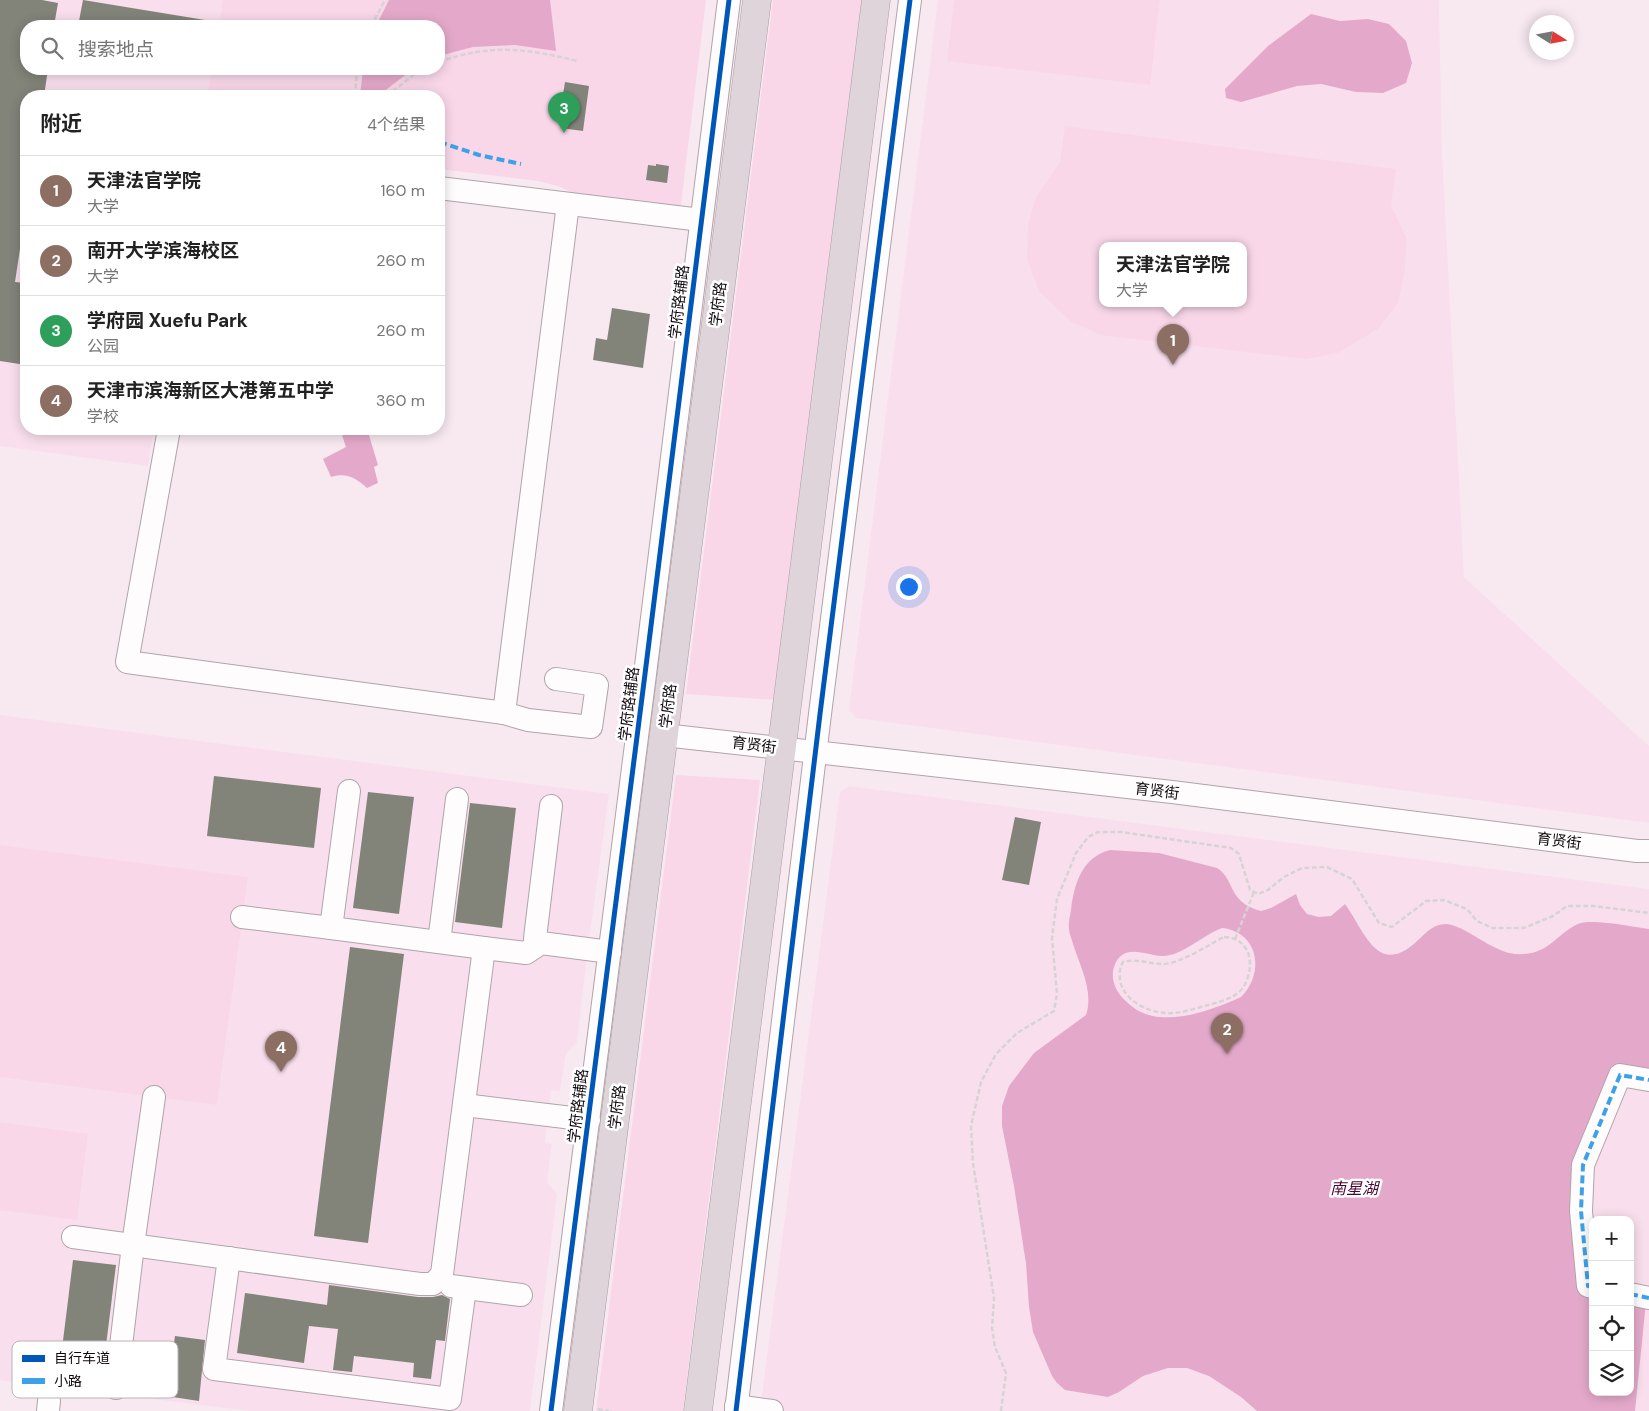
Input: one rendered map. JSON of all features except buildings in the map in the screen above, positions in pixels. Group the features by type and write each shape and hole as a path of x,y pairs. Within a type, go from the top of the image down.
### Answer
{"highway":[{"name":"学府路","path":"578,1411 757,0"},
{"path":"698,1411 876,0"}],"street":[{"name":"学府路辅路","path":"551,1411 729,0"},
{"path":"772,1411 736,1409 815,752 910,0"},
{"path":"445,189 701,220"},
{"path":"504,713 568,204"},
{"path":"168,435 127,662 504,713 528,720 591,727 597,684 556,679"},
{"name":"育贤街","path":"664,735 1172,792 1649,851"},
{"path":"331,928 349,791"},
{"path":"439,942 457,799"},
{"path":"551,806 536,938 541,943 610,952"},
{"path":"242,917 526,953 541,943"},
{"path":"433,1284 442,1274 484,948"},
{"path":"1589,1286 1580,1211 1583,1166 1620,1075 1649,1080"},
{"path":"122,1341 154,1097"},
{"path":"464,1105 588,1120"},
{"path":"73,1237 420,1284 522,1295"},
{"path":"229,1258 214,1369 450,1398 465,1288"},
{"path":"1634,1295 1649,1298"}],"path":[{"path":"374,20 385,0"},
{"path":"445,60 463,53 498,50 533,51 577,61"},
{"path":"355,90 357,75"},
{"path":"395,90 413,75"},
{"path":"1001,1411 1006,1373 995,1347 992,1328 994,1298 973,1163 971,1126 981,1082 996,1054 1017,1033 1054,1011 1057,994 1052,938 1057,899 1076,853 1088,837 1098,832 1121,832 1231,848 1240,854 1250,890 1258,894 1268,890 1284,877 1302,868 1327,867 1352,879 1379,923 1392,927 1426,901 1444,900 1467,908 1477,921 1493,928 1524,928 1552,916 1567,906 1594,906 1649,913"},
{"path":"1236,938 1254,892"},
{"path":"1224,936 1236,938 1248,954 1250,962 1247,980 1241,990 1223,1001 1173,1014 1138,1006 1124,991 1119,975 1123,962 1135,960 1165,964 1180,960 1224,936"}],"shaded area":[{"path":"0,0 223,0 220,20 20,20 20,75 211,75 208,90 20,90 20,435 153,435 148,466 0,446"},
{"path":"223,0 706,0 680,212 582,198 561,187 538,181 445,170 445,90 208,90 211,75 445,75 445,20 220,20"},
{"path":"773,0 864,0 775,700 686,694"},
{"path":"938,0 1439,0 1442,152 1464,577 1649,746 1649,823 856,718 849,710"},
{"path":"954,0 1160,0 1150,85 947,61"},
{"path":"1065,126 1396,169 1391,205 1407,239 1405,270 1398,303 1378,329 1338,353 1306,359 1100,335 1070,321 1039,291 1027,259 1028,224 1036,197 1060,162"},
{"path":"0,715 609,794 577,1042 566,1054 560,1091 551,1090 545,1143 552,1144 547,1182 557,1194 530,1411 249,1411 145,1398 178,1398 178,1341 12,1341 12,1381 0,1380"},
{"path":"676,775 760,780 683,1411 596,1411"},
{"path":"848,786 1649,889 1649,1411 760,1411 840,792"},
{"path":"0,845 248,877 217,1105 0,1077"},
{"path":"0,1122 88,1134 77,1220 0,1210"}],"water":[{"path":"389,0 550,0 556,51 515,45 473,47 445,54 445,20 379,20"},
{"path":"1311,14 1340,21 1368,19 1389,24 1406,41 1412,63 1406,83 1383,93 1356,92 1321,84 1297,86 1241,102 1226,98 1225,89 1268,46"},
{"path":"362,75 405,75 386,90 361,90"},
{"path":"342,435 369,435 378,465 374,467 378,483 367,488 351,477 341,475 331,477 323,459 346,447"},
{"name":"南星湖","path":"1110,850 1159,853 1217,868 1225,875 1242,902 1249,907 1261,911 1271,908 1296,894 1300,905 1307,914 1319,917 1331,916 1345,904 1366,938 1374,947 1382,953 1392,955 1404,951 1430,930 1441,924 1453,925 1497,949 1515,954 1526,954 1543,949 1570,929 1584,922 1602,922 1649,929 1649,1073 1616,1068 1580,1157 1589,1249 1589,1396 1634,1396 1634,1299 1646,1302 1635,1411 1257,1411 1241,1397 1209,1376 1187,1368 1168,1368 1143,1376 1108,1397 1065,1390 1057,1383 1052,1376 1033,1332 1026,1264 1014,1186 1002,1126 1002,1106 1009,1086 1034,1053 1086,1015 1088,1006 1087,988 1070,935 1069,922 1077,881 1086,865","holes":["1222,928 1234,931 1244,937 1251,945 1254,955 1255,966 1249,987 1241,997 1214,1008 1184,1016 1154,1016 1141,1012 1129,1004 1115,987 1113,979 1115,966 1120,957 1127,953 1137,952 1159,956 1171,955 1186,949"]}],"marked path":[{"path":"445,144 479,155 521,164"},
{"path":"1589,1286 1581,1211 1583,1165 1620,1075 1649,1080"},
{"path":"1634,1295 1649,1298"}],"cycle path":[{"path":"551,1411 729,0"},
{"path":"736,1411 820,714 910,0"}],"place":[{"name":"学府园 Xuefu Park","path":"564,133"},
{"name":"天津法官学院","path":"1173,365"},
{"name":"南开大学滨海校区","path":"1227,1054"},
{"name":"天津市滨海新区大港第五中学","path":"281,1072"}]}
